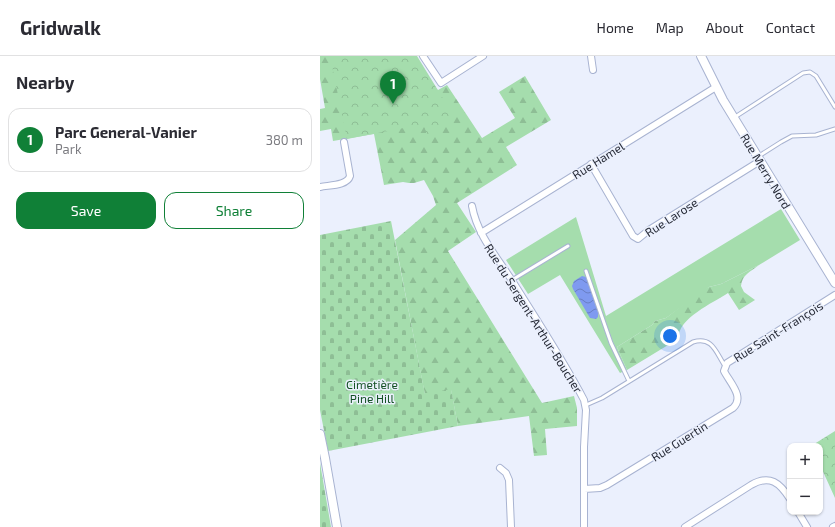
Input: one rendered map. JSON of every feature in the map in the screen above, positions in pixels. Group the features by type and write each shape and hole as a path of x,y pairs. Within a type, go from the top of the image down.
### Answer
{"main road":[{"name":"Rue Merry Nord","path":"701,56 716,87 734,118 835,283"},
{"path":"320,434 326,458 337,527"}],"street":[{"path":"423,56 440,83 483,56"},
{"path":"591,56 593,70"},
{"name":"Rue Hamel","path":"481,233 716,87"},
{"path":"320,187 349,180 350,176 344,142"},
{"name":"Rue Larose","path":"591,164 634,236 638,239 649,230 759,159"},
{"name":"Rue du Sergent-Arthur-Boucher","path":"472,206 474,216 481,233 512,280 586,405 584,527"},
{"name":"Rue Saint-François","path":"725,367 729,362 835,295"},
{"name":"Rue Guertin","path":"584,489 600,488 607,485 733,408 738,401 738,396 726,374 725,367"},
{"path":"500,468 507,477 509,484 511,527"},
{"path":"685,527 759,481 768,480 777,483 787,494"},
{"path":"800,515 807,527"}],"lane":[{"path":"734,118 805,72 812,73 816,76 835,107"},
{"path":"759,159 780,142 792,136 820,134 835,129"},
{"path":"512,280 568,246"},
{"path":"586,271 611,342 629,381"},
{"path":"586,405 602,398 693,342 702,340 713,345 725,367"}],"green space":[{"path":"320,56 368,56 438,90 447,85 482,138 515,118 499,92 525,76 551,120 506,147 517,165 457,203 476,232 448,251 542,403 574,396 577,408 577,426 545,429 547,455 534,456 529,416 458,426 451,390 425,395 395,240 436,205 424,180 414,183 403,182 384,185 374,134 333,141 331,129 320,131 320,109 325,108 320,79"},
{"path":"330,56 417,56 455,118 427,136 424,124 347,139"},
{"path":"781,209 800,240 759,265 721,284 709,287 666,318 655,321 652,325 617,347 627,370 620,373 560,275 528,294 506,260 576,217 606,316"},
{"name":"Cimetière Pine Hill","path":"391,221 425,394 451,389 458,426 328,451 320,410 320,235"},
{"path":"759,265 745,276 741,286 744,292 755,300 739,310 728,293 706,306 690,318 680,331 678,339 627,370 617,347 652,325 655,321 666,318 702,290 721,284"},
{"path":"835,431 835,498 823,472 823,443 816,443"},
{"path":"320,463 331,527 320,527"}],"water":[{"path":"582,276 586,277 598,312 598,317 596,319 590,318 572,286 574,281"}],"place":[{"name":"Parc General-Vanier","path":"393,104"}]}
